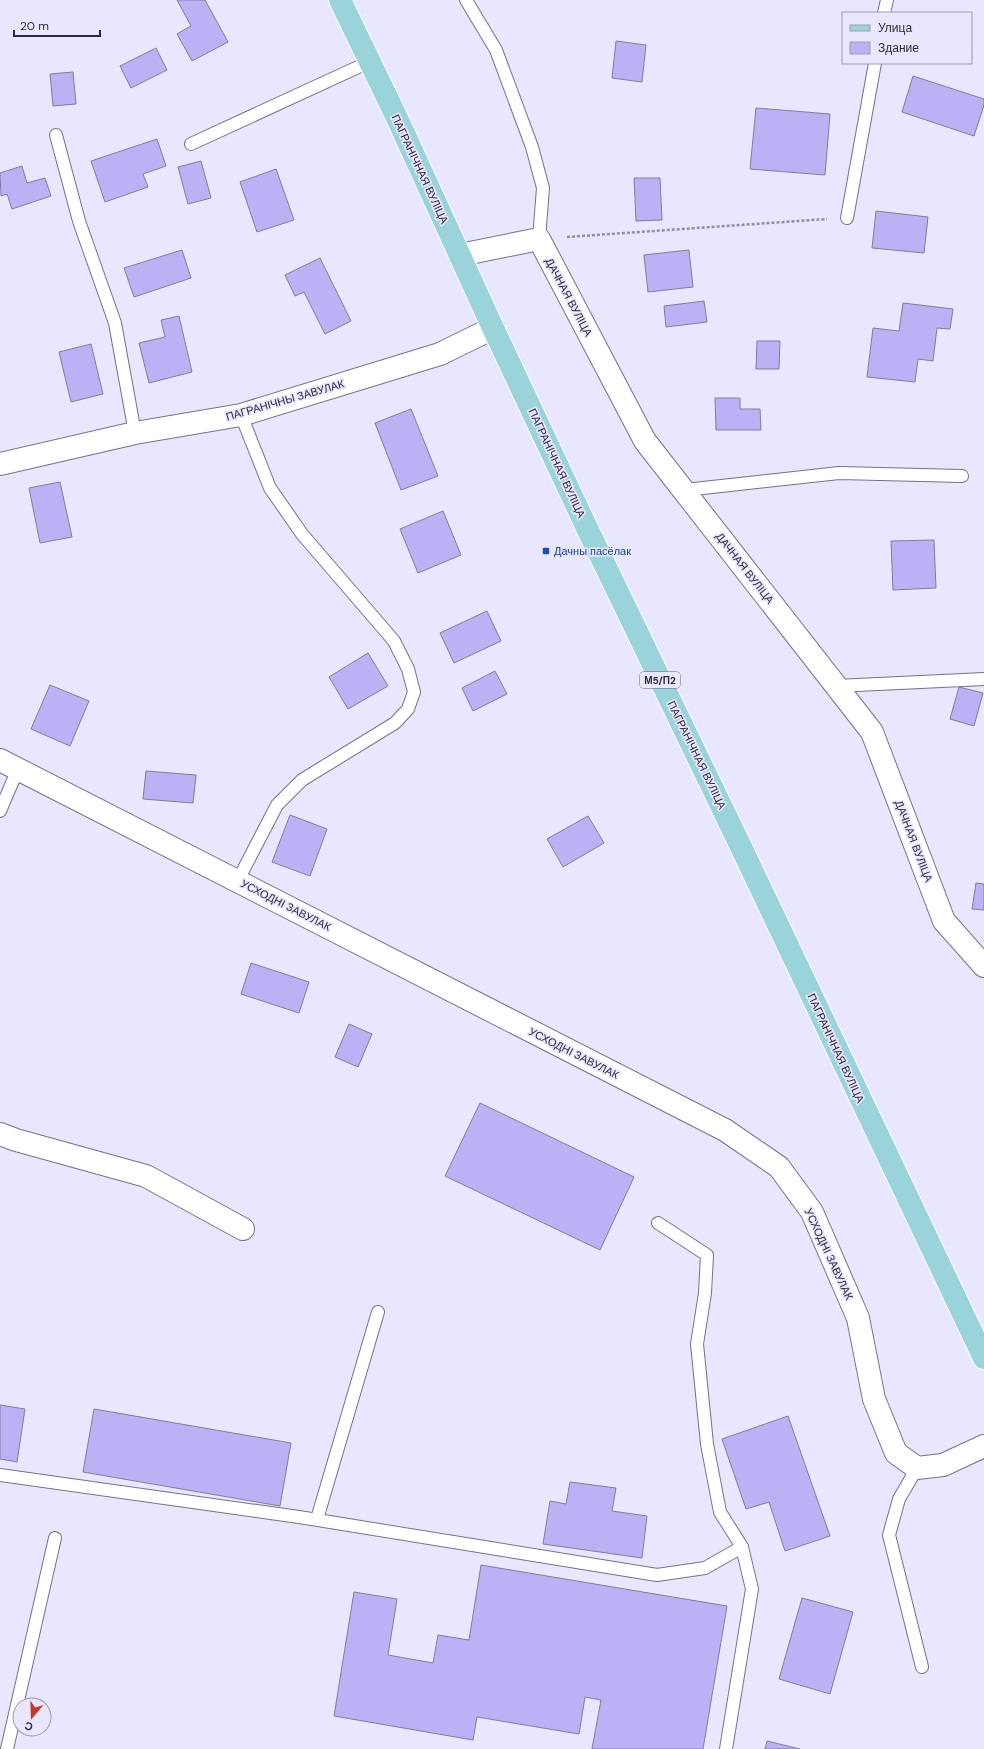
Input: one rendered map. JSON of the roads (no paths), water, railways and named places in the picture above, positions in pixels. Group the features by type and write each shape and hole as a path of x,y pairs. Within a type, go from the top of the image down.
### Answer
{"main road":[{"name":"ПАГРАНІЧНАЯ ВУЛІЦА","path":"340,0 397,118 493,328 984,1358"}],"street":[{"path":"460,255 539,239"},
{"name":"ДАЧНАЯ ВУЛІЦА","path":"539,239 645,441 685,490 872,732 944,921 984,966"},
{"name":"ПАГРАНІЧНЫ ЗАВУЛАК","path":"0,464 135,433 241,415 440,354 493,328"},
{"name":"УСХОДНІ ЗАВУЛАК","path":"9,765 238,880 726,1130 779,1167 812,1212 858,1318 874,1399 896,1452 917,1468"},
{"path":"0,1134 16,1140 146,1176 243,1229"},
{"path":"917,1468 943,1465 984,1446"}],"lane":[{"path":"466,0 496,50 532,147 543,188 539,239"},
{"path":"884,12 887,0"},
{"path":"191,144 369,62"},
{"path":"847,218 875,64"},
{"path":"56,135 79,221 115,323 135,433"},
{"path":"238,880 277,805 302,780 396,723 408,709 414,692 408,669 394,641 302,534 270,488 241,415"},
{"path":"685,490 839,473 962,476"},
{"path":"836,686 984,679"},
{"path":"0,811 9,765"},
{"path":"658,1223 707,1255 705,1293 697,1344 707,1444 720,1512 742,1547 752,1588 726,1749"},
{"path":"317,1519 378,1312"},
{"path":"917,1468 899,1499 889,1535 922,1667"},
{"path":"0,1475 317,1519 657,1574 705,1568 742,1547"},
{"path":"7,1749 54,1538"}],"place":[{"name":"Дачны пасёлак","path":"546,551"}]}
